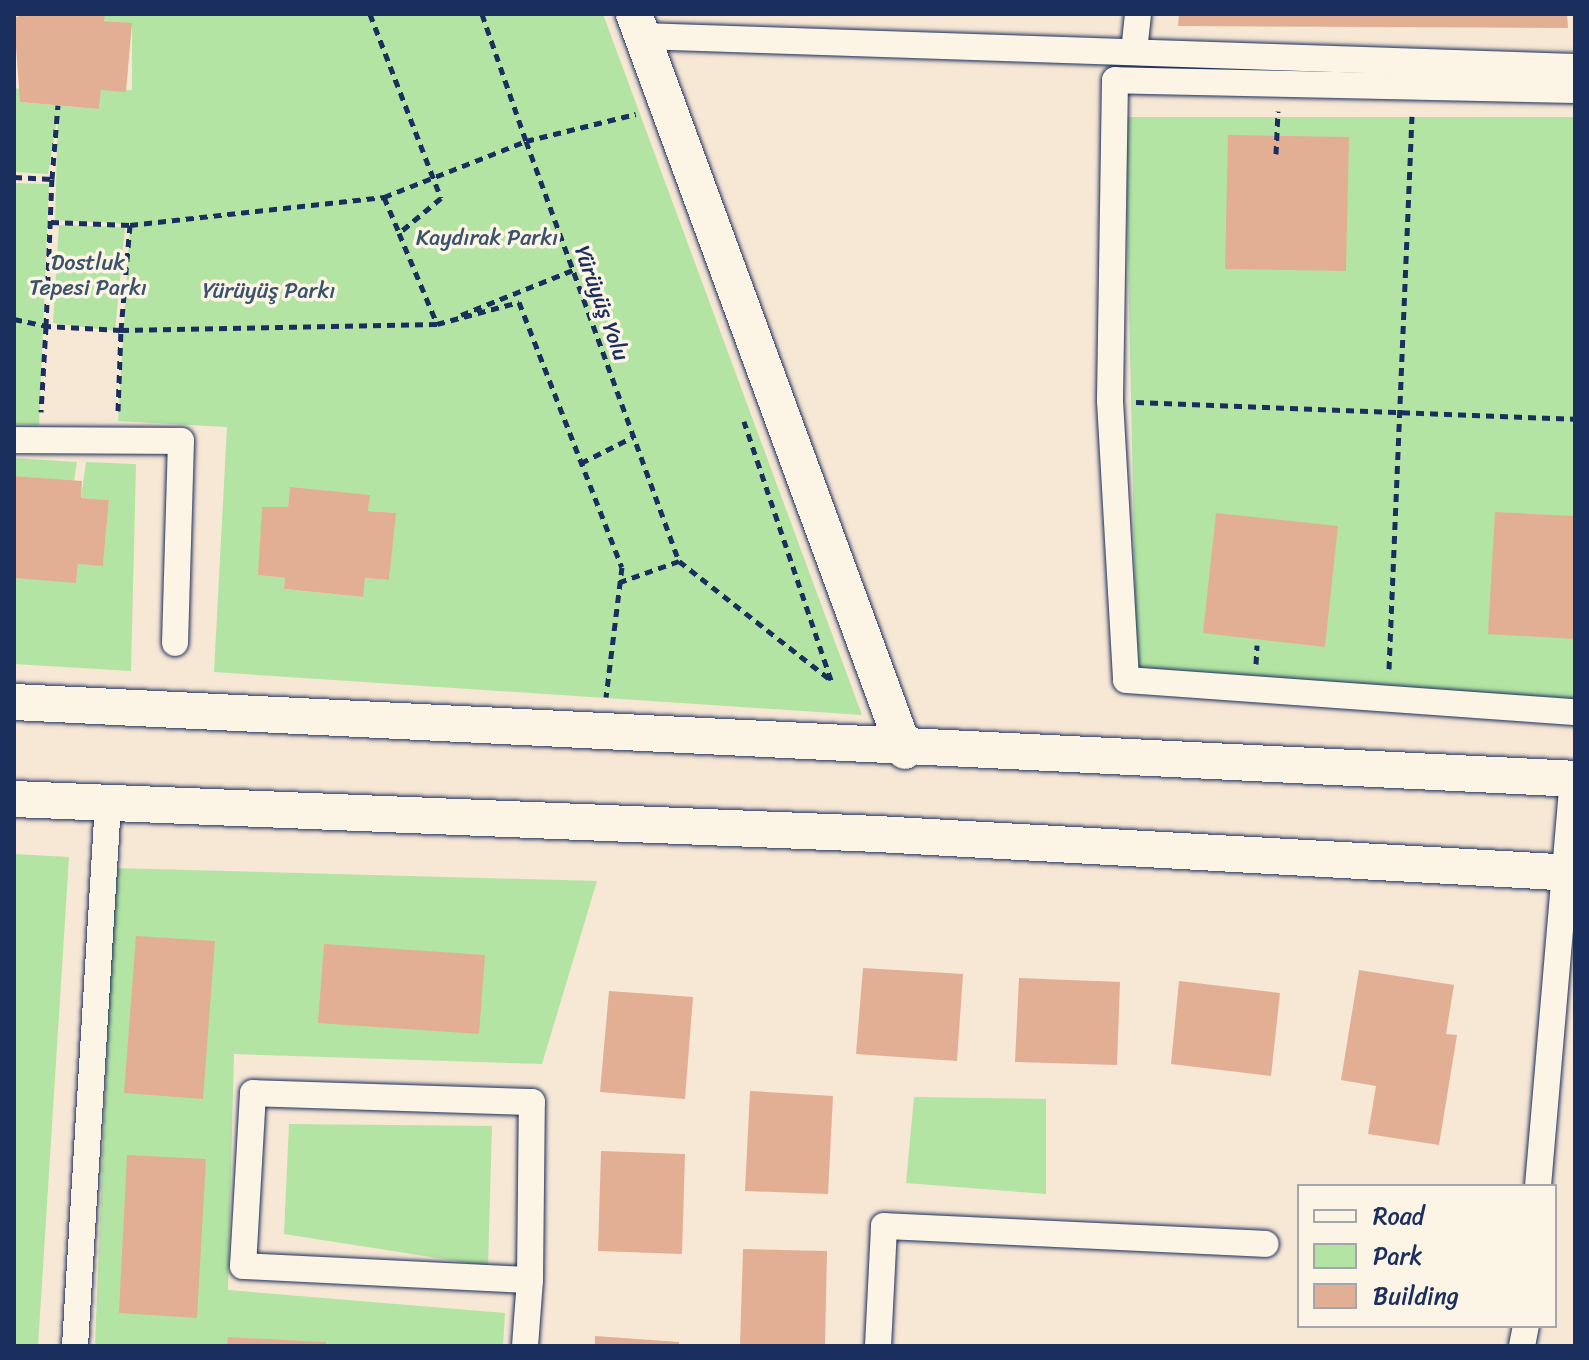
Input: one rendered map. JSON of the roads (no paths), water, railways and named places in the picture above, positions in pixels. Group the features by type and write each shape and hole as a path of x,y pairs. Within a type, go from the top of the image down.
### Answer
{"street":[{"path":"1134,52 1138,14"},
{"path":"905,751 638,25 1134,52 1575,67"},
{"path":"1575,90 1115,80 1110,401 1126,680 1575,712"},
{"path":"26,440 181,441 175,643"},
{"path":"14,702 905,751 1574,779 1570,873 1538,1184"},
{"path":"14,799 877,834 1570,873"},
{"path":"75,1346 108,804"},
{"path":"525,1346 530,1280 532,1102 253,1093 243,1266 530,1280"},
{"path":"878,1346 884,1226 1266,1244"}],"park label":[{"name":"Kaydırak Parkı","path":"487,238"},
{"name":"Dostluk Tepesi Parkı","path":"88,274"},
{"name":"Yürüyüş Parkı","path":"269,291"}]}
